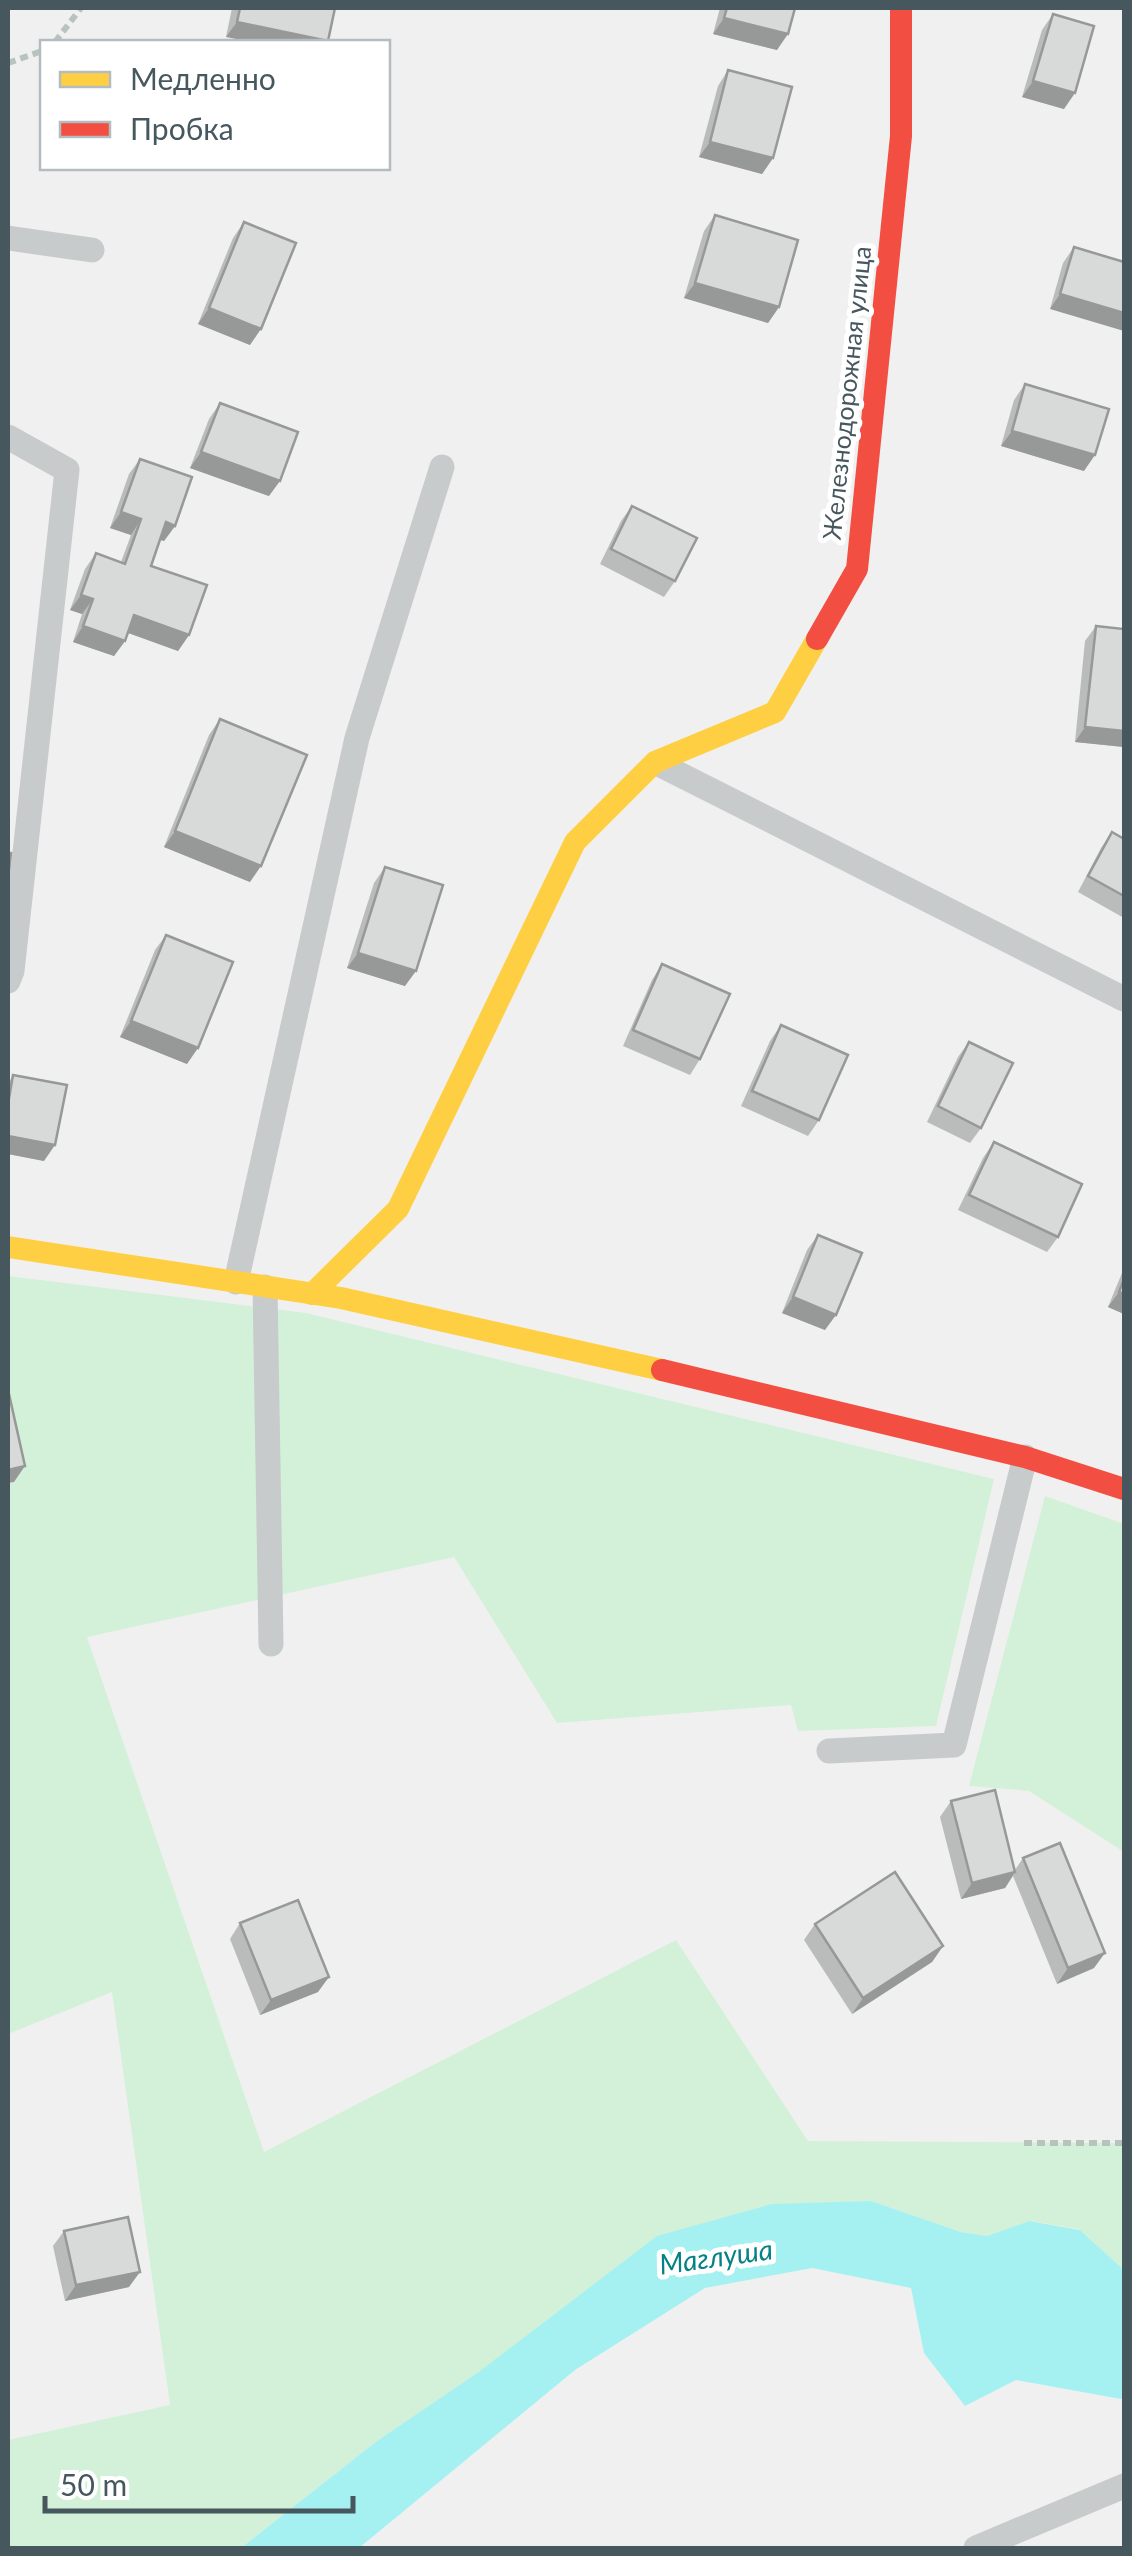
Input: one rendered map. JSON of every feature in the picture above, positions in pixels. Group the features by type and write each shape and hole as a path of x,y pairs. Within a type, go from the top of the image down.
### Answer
{"street":[{"name":"Железнодорожная улица","path":"312,1294 398,1209 575,842 655,762 775,712 857,569 900,136 901,8"},
{"path":"8,1247 265,1286 472,1325 1025,1457 1124,1489"}],"lane":[{"path":"8,238 92,250"},
{"path":"8,437 67,470 8,981"},
{"path":"236,1282 357,738 442,467"},
{"path":"655,762 1124,999"},
{"path":"265,1286 271,1644"},
{"path":"829,1751 954,1745 1025,1457"},
{"path":"976,2548 1124,2486"}],"path":[{"path":"56,40 81,8"},
{"path":"8,64 40,52"},
{"path":"1024,2142 1124,2143"}],"green space":[{"path":"8,1276 306,1313 994,1479 936,1726 798,1731 791,1705 557,1723 454,1557 87,1637 264,2152 676,1940 808,2141 1124,2143 1124,2270 1079,2229 1029,2221 987,2236 961,2232 871,2201 480,2371 377,2441 241,2548 8,2548 8,2440 170,2405 112,1992 8,2034"},
{"path":"1045,1496 1124,1524 1124,1852 1029,1791 969,1786"}],"water":[{"name":"Маглуша","path":"871,2201 961,2232 987,2236 1029,2221 1080,2230 1124,2270 1124,2396 1121,2399 1016,2380 965,2406 924,2353 911,2288 812,2268 705,2288 575,2370 359,2548 241,2548 377,2441 480,2371 657,2236 772,2204"}],"building":[{"path":"240,8 335,8 328,40 237,22"},
{"path":"727,8 795,8 788,34 724,18"},
{"path":"1053,14 1094,26 1075,93 1033,81"},
{"path":"728,70 792,87 773,158 710,142"},
{"path":"715,215 798,240 779,307 695,283"},
{"path":"244,222 296,243 261,329 209,308"},
{"path":"1074,247 1124,262 1124,313 1060,294"},
{"path":"1025,384 1109,409 1095,455 1012,431"},
{"path":"220,403 298,432 280,481 201,452"},
{"path":"140,459 192,477 175,526 166,522 151,566 207,585 189,635 134,615 125,641 83,626 93,599 81,595 96,553 125,564 141,519 121,512"},
{"path":"632,506 697,538 675,581 611,549"},
{"path":"1096,626 1124,629 1124,731 1085,727"},
{"path":"220,719 307,755 261,866 175,831"},
{"path":"1112,832 1124,839 1124,896 1088,876"},
{"path":"385,867 443,885 416,971 358,953"},
{"path":"166,935 233,962 198,1048 131,1021"},
{"path":"662,964 730,994 700,1059 633,1030"},
{"path":"781,1025 848,1055 819,1120 752,1091"},
{"path":"969,1042 1013,1063 981,1128 938,1106"},
{"path":"13,1075 67,1085 55,1145 8,1136"},
{"path":"994,1142 1082,1184 1058,1237 969,1195"},
{"path":"818,1235 862,1253 836,1315 793,1297"},
{"path":"8,1394 25,1466 8,1470"},
{"path":"995,1790 1015,1872 972,1883 951,1801"},
{"path":"1060,1843 1105,1953 1068,1968 1023,1858"},
{"path":"895,1872 943,1946 863,1998 815,1924"},
{"path":"298,1900 329,1977 271,2000 240,1923"},
{"path":"128,2217 140,2272 76,2285 64,2231"}],"traffic: slow":[{"path":"312,1294 398,1209 575,842 655,762 775,712 817,639"},
{"path":"8,1247 341,1298 662,1370"}],"traffic: jam":[{"path":"817,639 857,569 901,136 901,8"},
{"path":"662,1370 1025,1457 1124,1489"}]}
